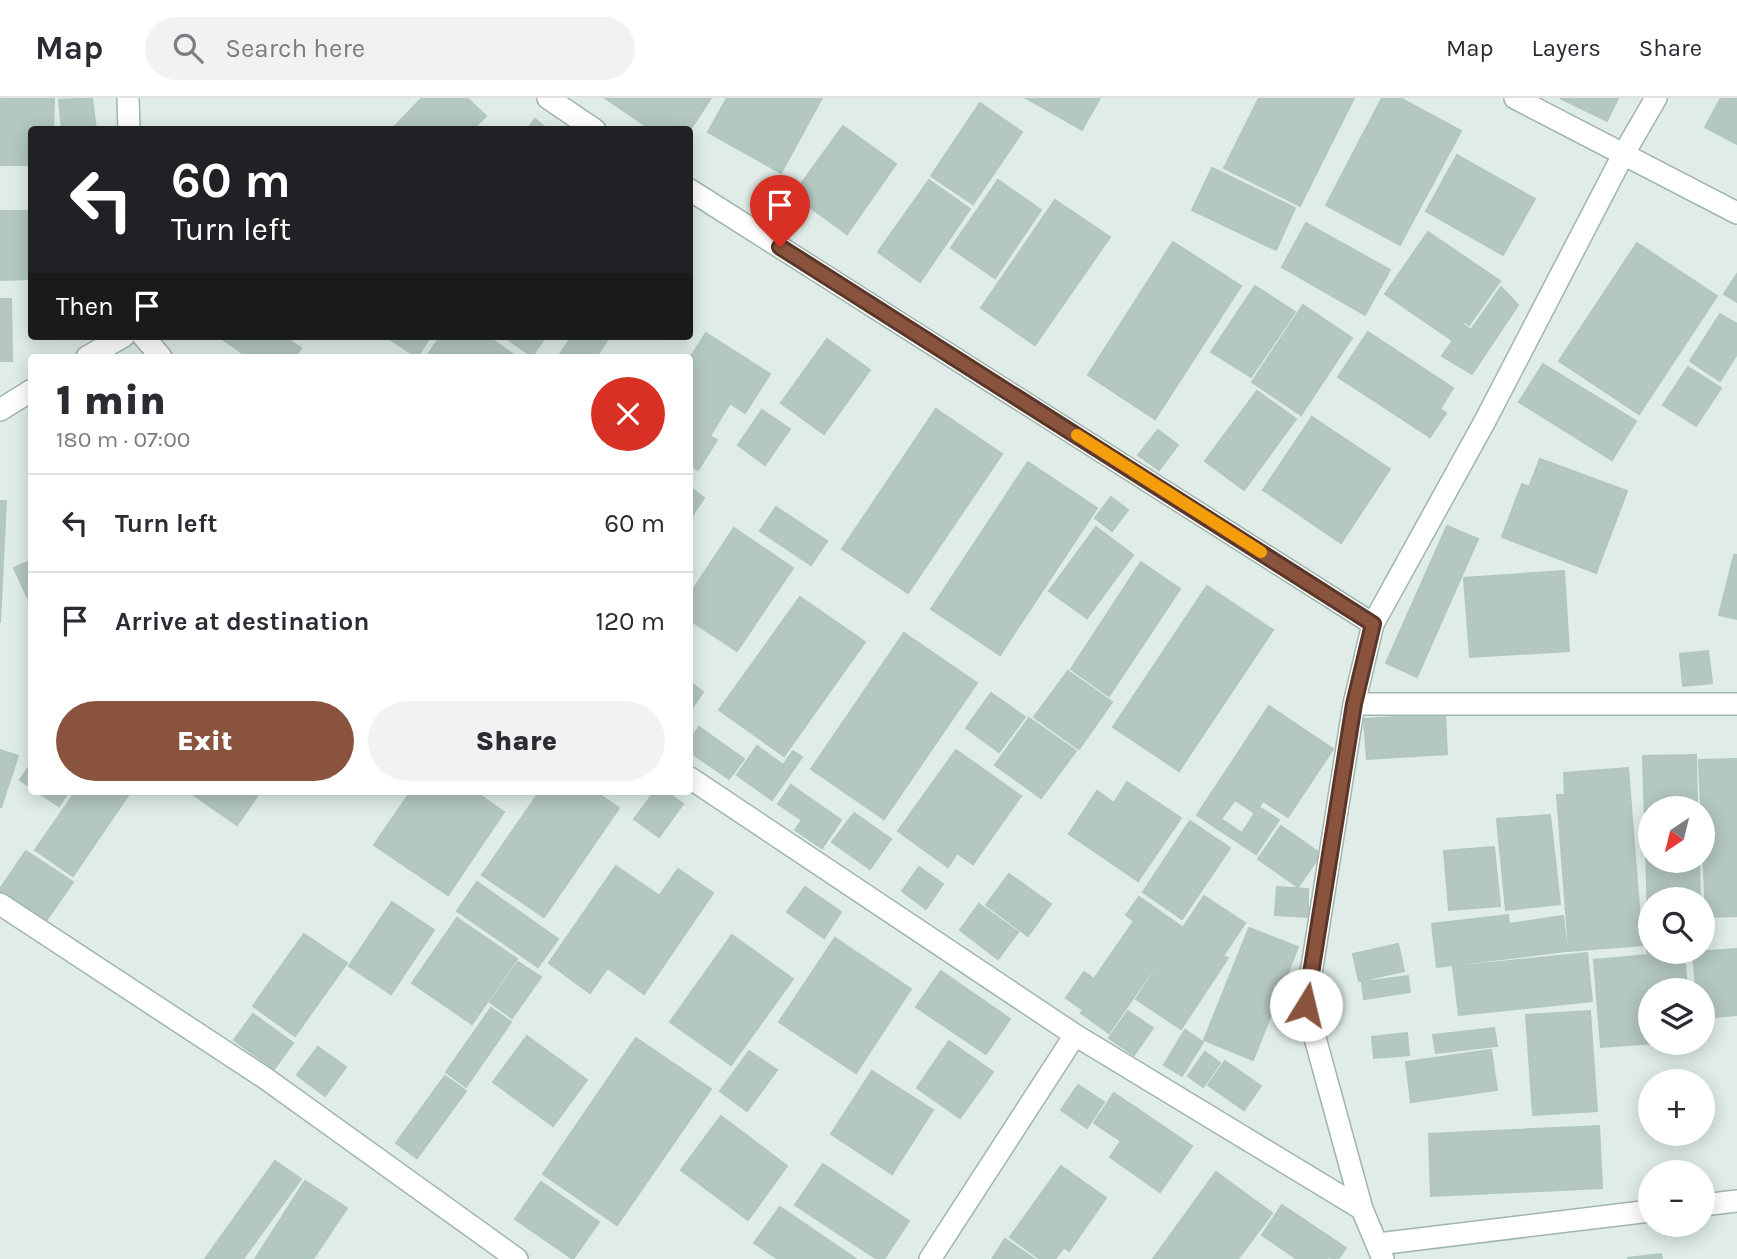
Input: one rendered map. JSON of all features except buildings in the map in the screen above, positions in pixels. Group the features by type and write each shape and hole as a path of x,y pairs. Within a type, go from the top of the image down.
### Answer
{"street":[{"path":"128,98 130,126"},
{"path":"548,98 588,126"},
{"path":"1515,98 1737,213"},
{"path":"1638,1213 1381,1252 1362,1209 1306,1005 1354,704 1373,624 1485,421 1623,155 1656,98"},
{"path":"693,192 1373,624"},
{"path":"93,354 117,340"},
{"path":"147,340 159,354"},
{"path":"0,410 28,392"},
{"path":"1354,704 1737,704"},
{"path":"693,780 1075,1035 1362,1209"},
{"path":"0,904 265,1079 517,1259"},
{"path":"930,1259 1075,1035"},
{"path":"1715,1204 1737,1201"}],"slow traffic":[{"path":"1077,435 1261,552"}],"route":[{"path":"780,247 1373,624 1354,704 1306,1005"}]}
